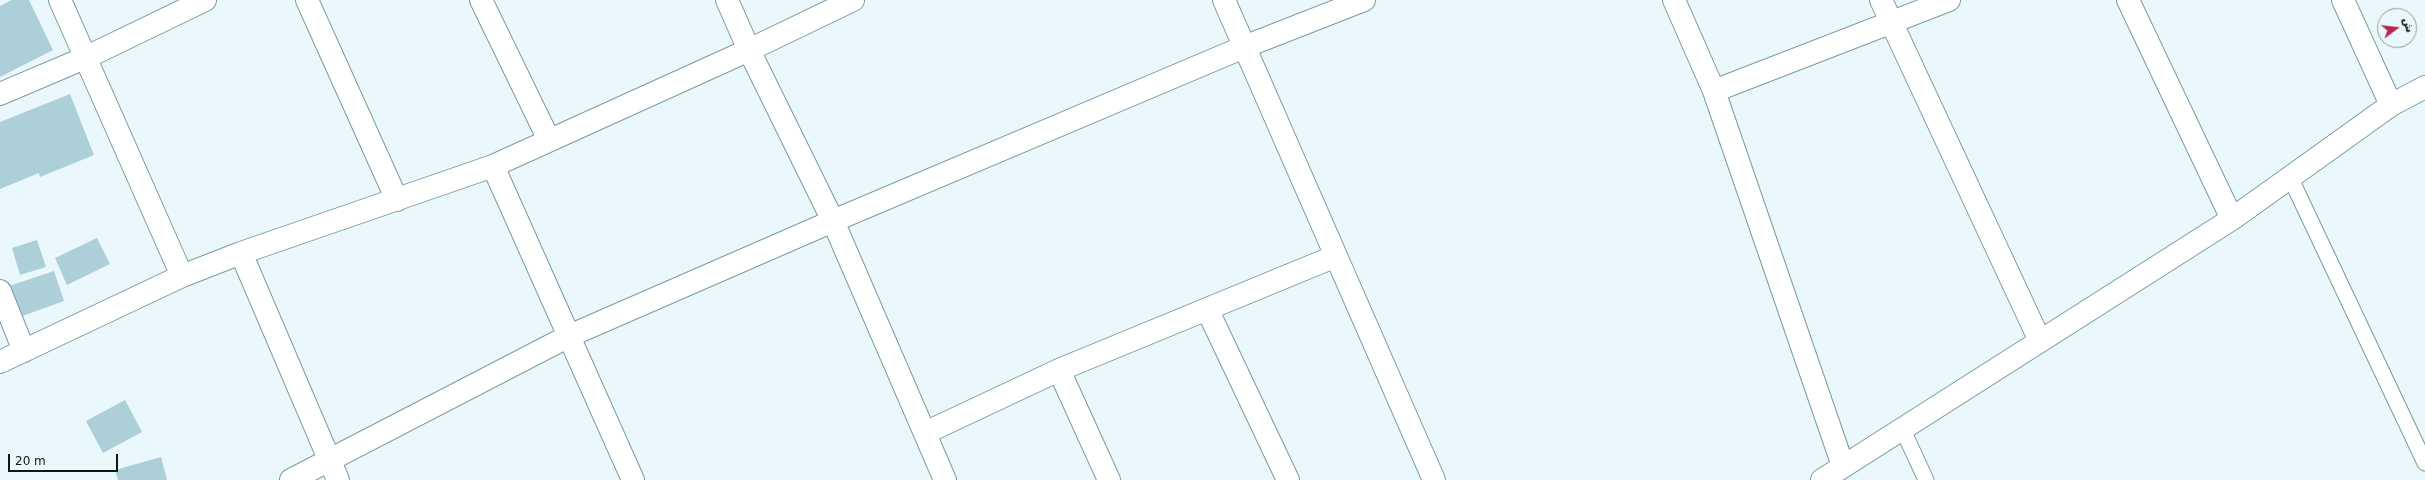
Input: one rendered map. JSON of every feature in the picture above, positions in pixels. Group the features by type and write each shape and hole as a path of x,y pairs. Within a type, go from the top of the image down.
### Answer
{"street":[{"path":"60,0 87,57 182,276"},
{"path":"0,94 87,57 205,0"},
{"path":"307,0 397,200"},
{"path":"481,0 549,140"},
{"path":"727,0 749,50 832,221 945,480"},
{"path":"0,362 182,276 242,252 493,166 749,50 853,0"},
{"path":"1224,0 1434,480"},
{"path":"291,480 569,336 832,221 1244,47 1364,0"},
{"path":"1674,0 1714,91 1846,473"},
{"path":"1881,0 2040,341"},
{"path":"1714,91 1892,24 1949,0"},
{"path":"2128,0 2232,220"},
{"path":"2343,0 2391,105"},
{"path":"1822,480 1846,473 1902,428 2232,220 2391,105 2425,87"},
{"path":"493,166 633,480"},
{"path":"242,252 338,480"},
{"path":"925,434 1059,370 1336,256"},
{"path":"0,291 24,351"},
{"path":"1207,309 1288,480"},
{"path":"1059,370 1109,480"}],"lane":[{"path":"2290,177 2425,463"},
{"path":"1902,428 1926,480"}],"building":[{"path":"11,0 29,0 53,50 0,77 0,6"},
{"path":"70,94 94,155 40,177 39,173 0,189 0,122"},
{"path":"97,238 110,264 67,285 55,258"},
{"path":"37,240 46,267 20,275 12,248"},
{"path":"54,271 64,301 17,318 6,287"},
{"path":"125,400 142,432 103,453 86,421"},
{"path":"161,457 167,480 118,480 115,470"}]}
